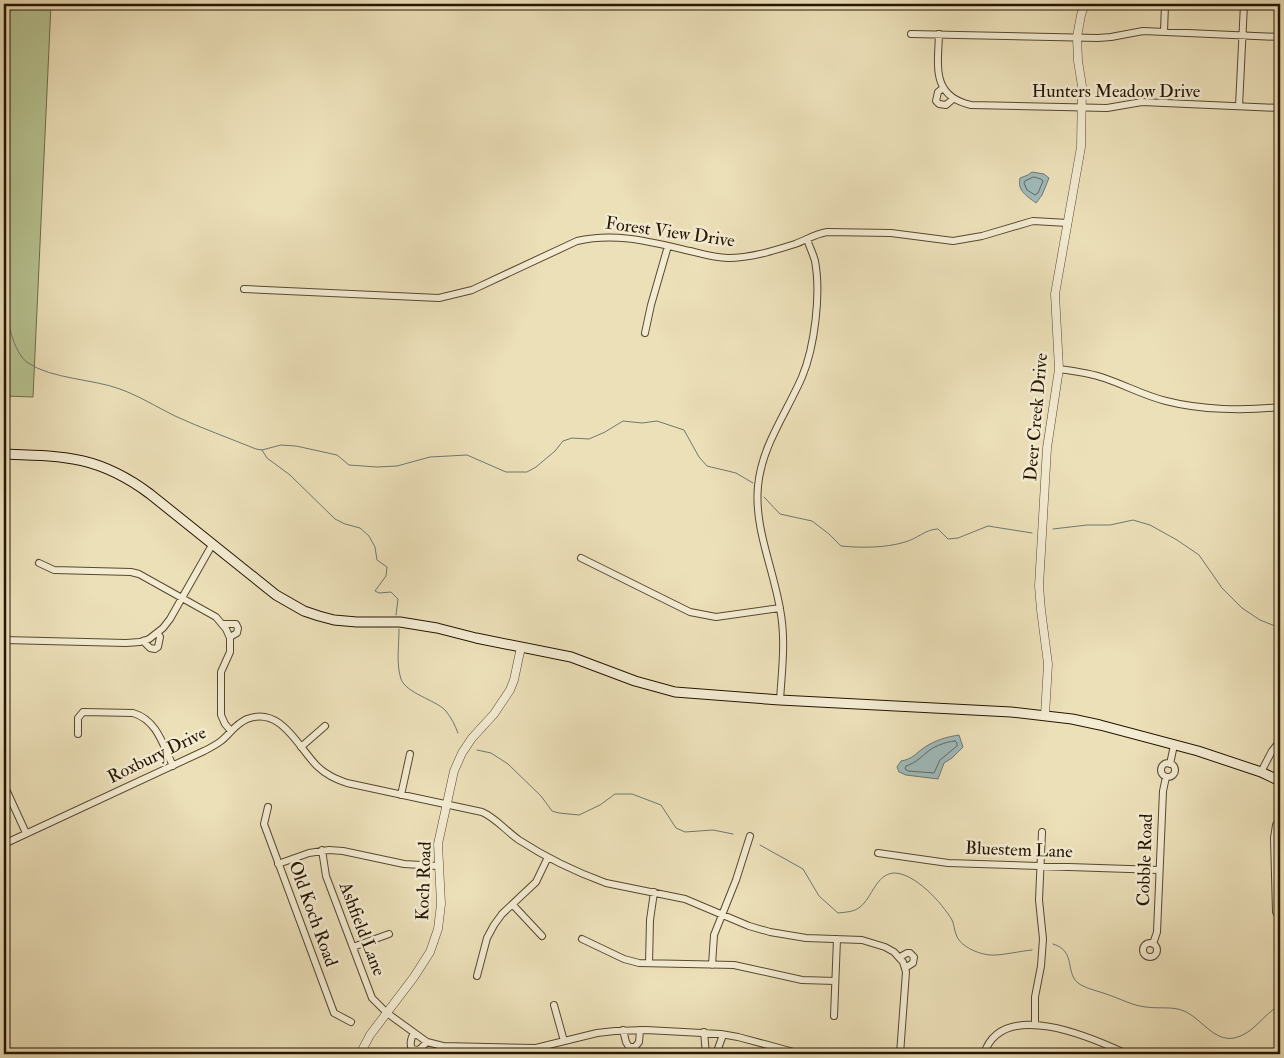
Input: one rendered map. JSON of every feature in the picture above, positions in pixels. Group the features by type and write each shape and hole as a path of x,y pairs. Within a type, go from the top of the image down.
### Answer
{"main road":[{"path":"4,454 78,459 114,471 132,480 276,595 304,611 334,620 420,624 476,638 571,657 635,681 675,692 1045,715 1100,725 1207,754 1261,772 1280,781"}],"street":[{"name":"Deer Creek Drive","path":"1045,715 1048,670 1040,586 1047,448 1059,369 1056,294 1081,147 1082,86 1077,38 1085,4"},
{"path":"1164,32 1165,4"},
{"path":"1238,106 1244,4"},
{"path":"911,34 1077,38 1111,37 1143,31 1280,37"},
{"name":"Hunters Meadow Drive","path":"939,34 938,78 942,88 936,97 936,101 939,104 946,105 953,99 971,105 1107,108 1142,102 1280,108"},
{"path":"942,88 953,99"},
{"name":"Forest View Drive","path":"244,289 438,298 472,290 577,241 595,237 632,238 709,256 726,258 762,254 827,232 891,233 953,241 966,240 1033,221 1068,223"},
{"path":"780,700 784,631 774,578 761,534 758,486 763,459 774,431 802,377 815,326 816,278 814,259 807,239"},
{"path":"645,333 648,314 668,246"},
{"path":"1059,369 1105,378 1155,398 1184,405 1234,408 1280,406"},
{"path":"4,640 126,643 143,641 164,628 212,545"},
{"path":"581,558 690,612 704,616 716,617 780,608"},
{"path":"39,563 54,570 130,572 139,574 216,617 230,637 230,652 221,672 221,716 224,724 231,731"},
{"path":"222,624 236,624 238,628 237,633 230,637"},
{"path":"143,641 150,648 155,649 160,642 158,633"},
{"name":"Koch Road","path":"360,1054 370,1035 414,977 430,952 438,929 441,904 438,844 454,771 462,752 506,698 514,680 521,647"},
{"path":"78,734 78,718 83,712 115,712 140,715 154,726 173,766"},
{"name":"Roxbury Drive","path":"4,844 173,766 216,744 237,724 255,717 266,717 276,720 286,728 318,767 331,777 347,783 482,812 489,815 511,834 548,857 606,883 685,899 749,926 770,932 806,938 868,941 885,947 900,957 910,953 914,957 913,962 905,968"},
{"path":"301,747 325,726"},
{"path":"1261,772 1272,751 1280,741"},
{"name":"Cobble Road","path":"1153,944 1157,932 1163,791 1166,777 1162,774 1161,770 1164,765 1170,764 1174,745"},
{"path":"401,795 410,754"},
{"path":"4,785 26,833"},
{"name":"Old Koch Road","path":"268,807 264,824 334,1013 351,1022"},
{"path":"1280,818 1276,825 1274,838 1276,912 1280,918"},
{"path":"1035,1025 1035,997 1043,946 1043,922 1039,900 1042,832"},
{"path":"712,965 714,935 736,880 750,836"},
{"path":"278,864 322,850 343,851 411,865 438,866"},
{"name":"Ashfield Lane","path":"322,850 326,876 372,998 387,1013 427,1042"},
{"name":"Bluestem Lane","path":"878,853 948,863 1159,870"},
{"path":"477,976 487,938 502,914 536,882 548,857"},
{"path":"649,963 650,920 654,892"},
{"path":"513,905 542,936"},
{"path":"353,947 389,934"},
{"path":"834,1016 837,939"},
{"path":"582,940 624,959 649,963 734,965 802,980 835,981"},
{"path":"900,957 905,968 906,979 903,996 900,1054"},
{"path":"554,1005 564,1041"},
{"path":"984,1054 988,1043 1000,1031 1018,1026 1035,1025 1071,1032 1127,1054"},
{"path":"623,1030 629,1047 635,1047 639,1042 640,1030"},
{"path":"414,1033 410,1046 412,1049 419,1050 427,1042 443,1046 536,1048 597,1033 623,1030 704,1032 738,1037 801,1054"},
{"path":"704,1032 706,1054"},
{"path":"716,1054 723,1035"}],"green space":[{"path":"4,4 51,4 33,397 4,396"}],"water":[{"path":"1032,172 1044,174 1049,178 1042,195 1036,203 1021,190 1019,183 1020,178"},
{"path":"959,735 963,747 944,763 938,779 906,775 899,772 897,767 901,761 911,757 933,742"}],"waterway":[{"path":"4,301 9,325 18,351 28,363 61,376 120,389 175,416 256,449 262,450 281,445 296,446 337,455 349,465 377,467 397,466 430,457 467,455 506,472 527,472 555,451 563,441 572,438 589,439 623,421 642,423 657,421 684,430 699,457 707,466 736,473 753,483"},
{"path":"262,450 267,458 290,475 335,519 360,528 369,536 375,547 377,560 387,567 386,576 375,591 379,593 391,592 398,599 396,615"},
{"path":"764,497 780,514 812,521 841,546 865,547 898,544 934,529 938,529 948,539 958,538 988,526 1032,533"},
{"path":"1053,529 1087,525 1110,525 1133,520 1150,525 1199,555 1222,588 1242,608 1260,620 1280,628"},
{"path":"399,629 398,661 401,679 414,692 445,710 453,721 458,733"},
{"path":"477,750 491,753 508,764 541,796 552,811 579,815 600,805 615,794 632,794 661,805 676,828 685,832 713,830 733,834"},
{"path":"760,845 803,869 819,896 838,913 858,909 883,877 894,873 902,874 919,883 942,905 952,920 958,938 970,949 994,955 1032,950"},
{"path":"1053,944 1061,947 1065,952 1073,975 1081,985 1136,1005 1184,1011 1214,1033 1227,1038 1241,1036 1280,1005"}]}
